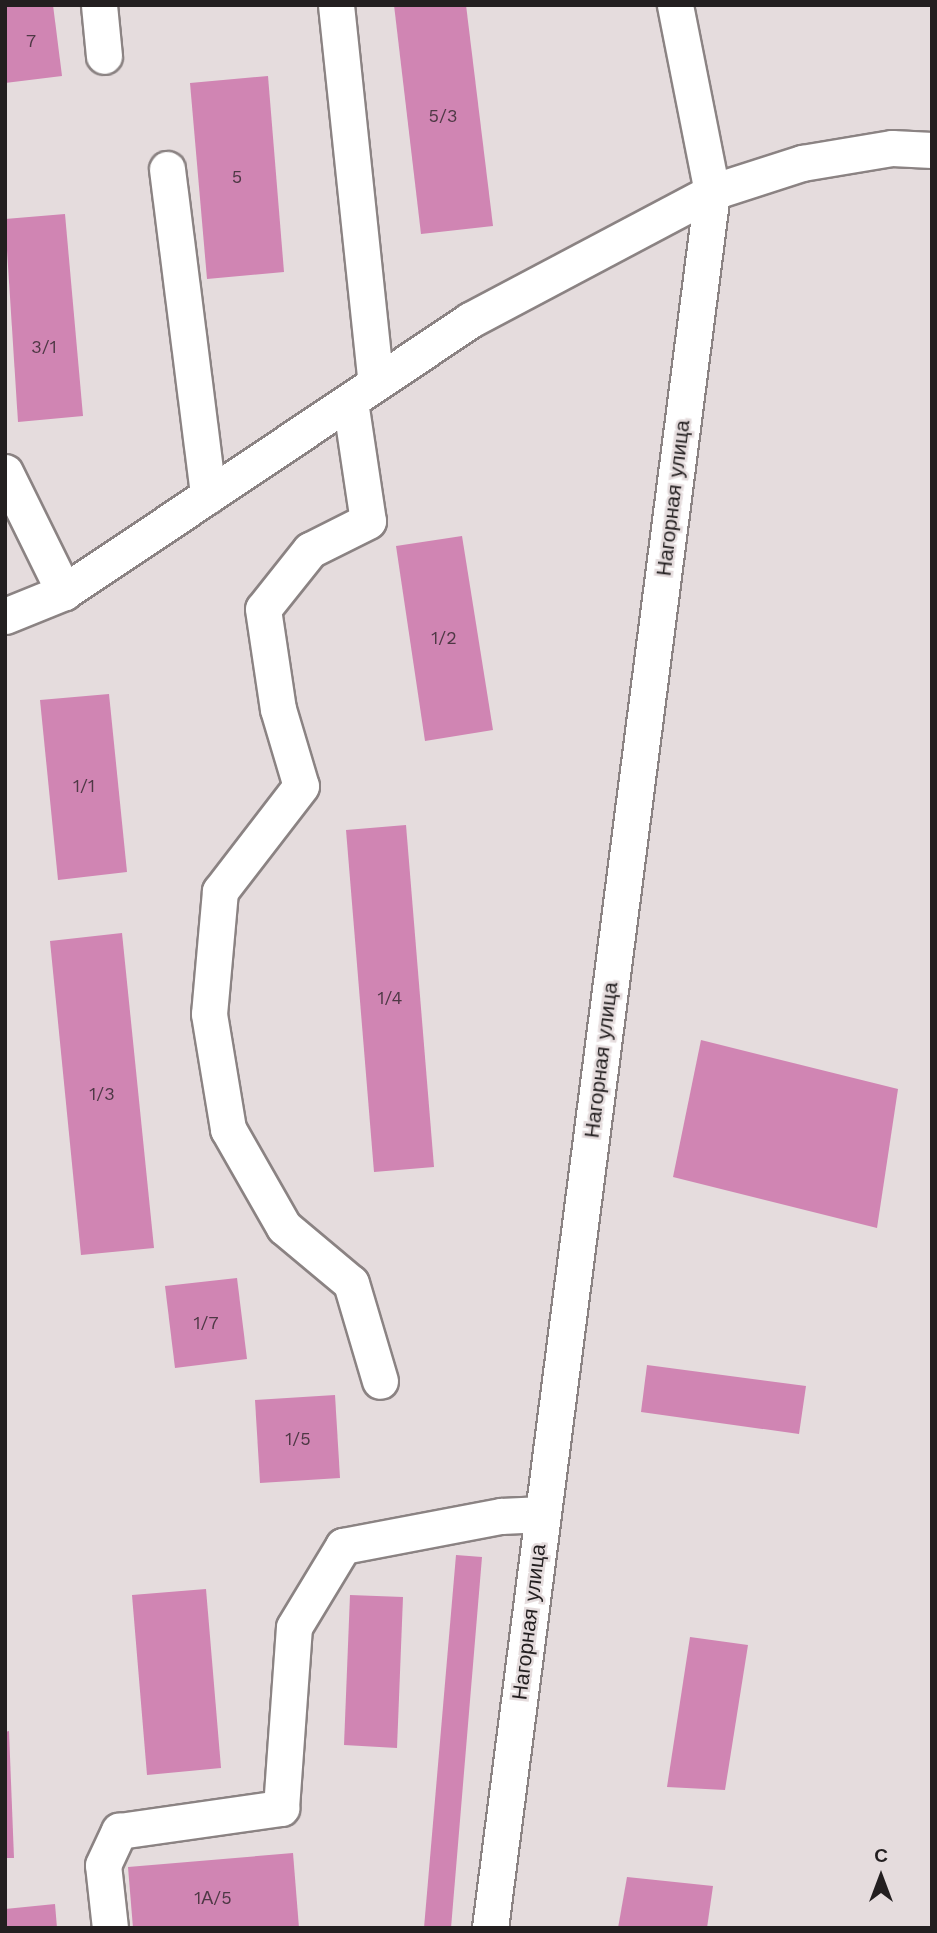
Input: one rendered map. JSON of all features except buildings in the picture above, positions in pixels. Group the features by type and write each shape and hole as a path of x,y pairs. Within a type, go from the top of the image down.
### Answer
{"street":[{"path":"99,5 104,56"},
{"path":"336,5 363,392 368,521 310,550 263,609 278,709 301,786 220,891 209,1014 228,1129 284,1227 351,1283 380,1381"},
{"name":"Нагорная улица","path":"490,1928 712,192 675,5"},
{"path":"5,616 64,592 470,320 712,192 802,163 892,148 932,150"},
{"path":"167,169 208,495"},
{"path":"5,472 64,592"},
{"path":"110,1928 103,1865 119,1831 281,1808 294,1627 343,1546 543,1514"}]}
